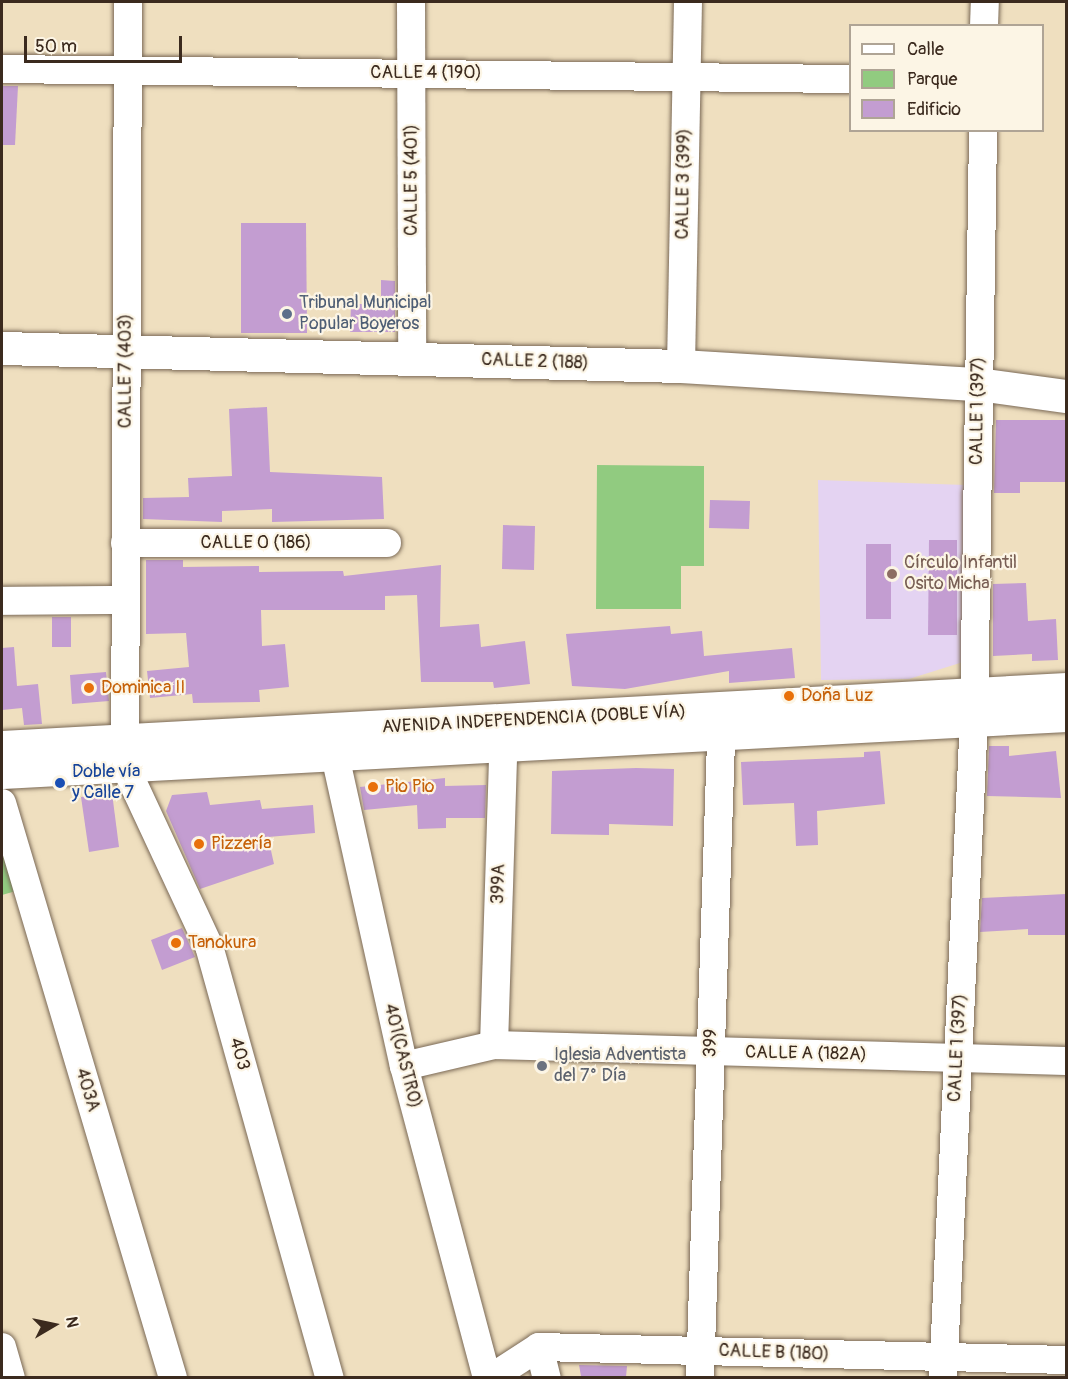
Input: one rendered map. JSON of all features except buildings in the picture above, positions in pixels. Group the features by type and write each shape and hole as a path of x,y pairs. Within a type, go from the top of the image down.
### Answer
{"main road":[{"name":"CALLE 2 (188)","path":"2,348 681,366 978,384 1066,396"},
{"name":"AVENIDA INDEPENDENCIA (DOBLE VÍA)","path":"2,747 125,753 503,735 974,706 1066,689"},
{"name":"AVENIDA INDEPENDENCIA (DOBLE VÍA)","path":"974,706 1066,715"},
{"name":"AVENIDA INDEPENDENCIA (DOBLE VÍA)","path":"2,772 125,753"}],"street":[{"name":"CALLE 7 (403)","path":"125,753 128,2"},
{"name":"CALLE 5 (401)","path":"411,2 412,358"},
{"name":"CALLE 3 (399)","path":"681,366 688,2"},
{"path":"984,2 984,24"},
{"name":"CALLE 4 (190)","path":"2,69 687,75 849,79"},
{"name":"CALLE 1 (397)","path":"943,1368 974,706 982,132"},
{"name":"CALLE 0 (186)","path":"125,543 387,543"},
{"path":"2,601 125,600"},
{"name":"399","path":"701,1364 722,721"},
{"name":"399A","path":"494,1045 503,735"},
{"name":"401(CASTRO)","path":"331,743 404,1066 487,1377"},
{"name":"403","path":"125,753 209,946 330,1377"},
{"name":"403A","path":"2,803 173,1377"},
{"name":"CALLE A (182A)","path":"404,1066 494,1045 1066,1061"},
{"path":"2,1347 11,1377"},
{"path":"491,1377 539,1347 547,1377"},
{"name":"CALLE B (180)","path":"539,1347 701,1364 943,1368 1066,1360"}],"shaded area":[{"name":"Círculo Infantil Osito Micha","path":"818,480 966,485 963,662 909,679 821,680"}],"green space":[{"path":"597,465 704,466 704,566 681,566 681,609 596,609"},
{"path":"2,839 16,891 2,895"}],"place":[{"name":"Tribunal Municipal Popular Boyeros","path":"287,314"},
{"name":"Círculo Infantil Osito Micha","path":"892,574"},
{"name":"Dominica II","path":"89,688"},
{"name":"Doña Luz","path":"789,696"},
{"name":"Doble vía y Calle 7","path":"60,783"},
{"name":"Pio Pio","path":"373,787"},
{"name":"Pizzería","path":"199,844"},
{"name":"Tanokura","path":"176,943"},
{"name":"Iglesia Adventista del 7° Día","path":"542,1066"}]}
